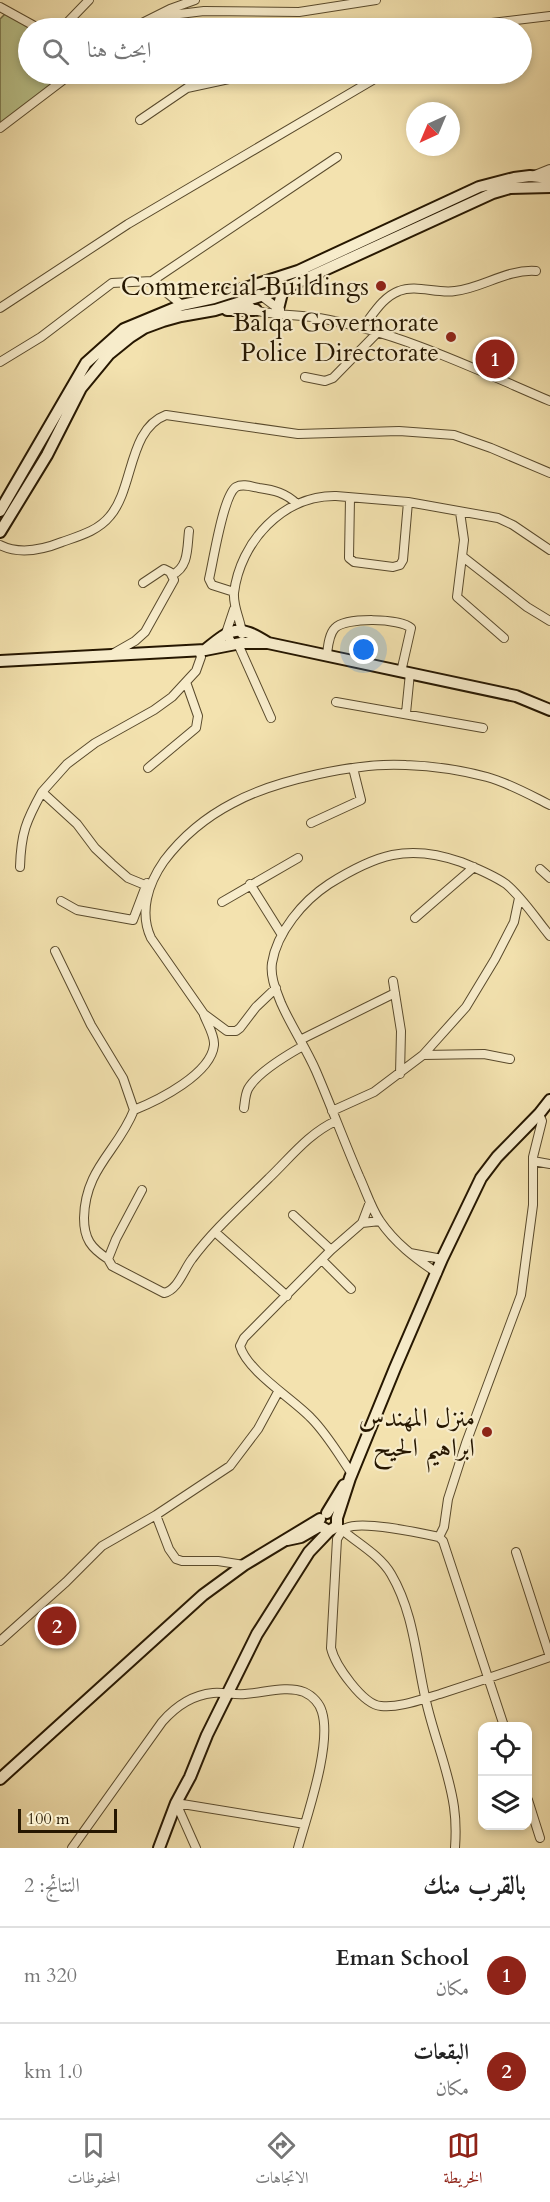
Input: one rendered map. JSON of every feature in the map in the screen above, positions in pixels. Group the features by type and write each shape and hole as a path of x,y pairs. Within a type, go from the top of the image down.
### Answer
{"street":[{"path":"72,18 89,0"},
{"path":"155,17 195,0"},
{"path":"155,17 204,11 299,12 376,0"},
{"path":"0,7 20,18"},
{"path":"0,19 8,11"},
{"path":"532,18 550,16"},
{"path":"0,128 56,84"},
{"path":"140,120 187,88 206,84"},
{"path":"0,308 128,224 366,84"},
{"path":"0,362 41,337 112,283 152,281 337,157"},
{"path":"530,177 550,169"},
{"path":"0,532 47,455 86,363 124,329 182,305 207,300 314,264 478,187 530,177 550,178"},
{"path":"0,511 77,385 109,354 144,328 181,316 215,310 283,289 477,199 510,188 550,187"},
{"path":"363,327 384,300 400,290 454,291 512,273 536,272"},
{"path":"152,281 182,305"},
{"path":"254,285 261,297 289,315"},
{"path":"238,289 245,301 255,310"},
{"path":"278,309 283,289"},
{"path":"215,310 255,310 304,315 363,327 447,357 550,401"},
{"path":"305,377 325,381 333,378 378,332"},
{"path":"0,545 10,550 30,551 50,547 99,526 110,517 120,501 134,456 143,436 153,422 166,415 298,434 399,431 454,435 550,473"},
{"path":"234,592 212,585 209,579 218,531 233,490 241,486 275,490 297,504"},
{"path":"226,633 234,609 234,592 242,561 252,543 263,528 297,504 325,496 408,502 505,521 550,550"},
{"path":"350,498 349,558 354,562 393,567 400,565 403,560 408,502"},
{"path":"460,512 464,535 457,597 504,638"},
{"path":"172,575 179,572 185,560 189,531"},
{"path":"463,557 527,607 550,621"},
{"path":"112,654 145,632 174,584 172,575 164,569 143,583"},
{"path":"234,609 242,629 238,644"},
{"path":"327,654 331,633 335,628 351,620 387,621 408,625 411,628 411,635 406,672 406,713"},
{"path":"20,867 21,839 27,819 42,792 68,764 95,743 154,710 172,697 199,665 202,651 226,633 242,629 268,643"},
{"path":"226,633 238,644 271,718"},
{"path":"0,661 202,651 238,644 268,643 516,696 550,710"},
{"path":"148,768 196,728 198,716 186,682"},
{"path":"336,702 483,728"},
{"path":"61,901 77,910 133,920 145,885 186,835 234,802 324,773 380,765 406,765 447,770 489,778 550,805"},
{"path":"312,823 361,800 353,768"},
{"path":"42,792 77,824 95,848 112,864 128,878 145,885"},
{"path":"436,1273 392,1238 370,1202 315,1068 301,1043 273,979 272,965 282,935 298,912 317,892 354,869 398,853 416,852 439,854 474,867 505,884 531,911 550,936"},
{"path":"222,902 298,858"},
{"path":"415,918 474,867"},
{"path":"540,869 550,878"},
{"path":"154,875 147,896 146,928 204,1014 215,1043 210,1061 202,1070 156,1101 135,1110 129,1123 101,1162 90,1183 85,1202 85,1236 94,1249 108,1259 112,1266 164,1293 169,1292 174,1288 192,1258 214,1232 314,1135 336,1121"},
{"path":"250,884 282,935"},
{"path":"332,1111 374,1092 400,1074 423,1055 466,1007 514,922 519,898"},
{"path":"514,922 531,911"},
{"path":"55,951 91,1025 123,1078 135,1110"},
{"path":"393,981 401,1031 400,1074"},
{"path":"204,1014 227,1031 236,1031 276,988"},
{"path":"244,1108 248,1089 254,1082 301,1043 395,993"},
{"path":"423,1055 484,1054 510,1059"},
{"path":"159,1848 176,1803 190,1777 207,1735 257,1634 329,1524 442,1259 481,1178 497,1157 550,1100"},
{"path":"439,1537 444,1527 448,1499 466,1443 521,1295 533,1205 534,1148 542,1121 539,1114"},
{"path":"533,1161 550,1164"},
{"path":"108,1259 142,1190"},
{"path":"351,1476 317,1424 278,1392 243,1354 240,1346 244,1338 331,1250 362,1223 370,1202"},
{"path":"293,1215 331,1250"},
{"path":"362,1223 380,1221"},
{"path":"214,1232 287,1296"},
{"path":"408,1253 442,1259"},
{"path":"322,1260 351,1289"},
{"path":"0,1641 66,1582 102,1546 156,1515 230,1466 258,1429 278,1392"},
{"path":"156,1515 169,1549 176,1559 182,1562 218,1561 244,1565"},
{"path":"329,1524 337,1539 331,1638 333,1654 360,1694 372,1704 381,1707 425,1698 550,1657 516,1552"},
{"path":"329,1524 383,1563 397,1585 415,1641 425,1698 453,1799 455,1848"},
{"path":"0,1779 202,1595 244,1565 287,1540 301,1537 329,1524 411,1531 439,1537 443,1541 503,1722"},
{"path":"72,1848 170,1713 183,1703 214,1693 263,1694 293,1689 313,1698 319,1705 324,1724 323,1748 298,1848"},
{"path":"176,1803 305,1824"},
{"path":"176,1803 196,1848"},
{"path":"532,1813 540,1838"}],"green space":[{"path":"8,11 20,18 18,18 18,84 55,84 0,128 0,19"}],"place":[{"name":"Commercial Buildings","path":"381,286"},
{"name":"Balqa Governorate Police Directorate","path":"451,337"},
{"name":"Eman School","path":"495,359"},
{"name":"منزل المهندس ابراهيم الحيح","path":"487,1432"},
{"name":"البقعات","path":"57,1626"}]}
